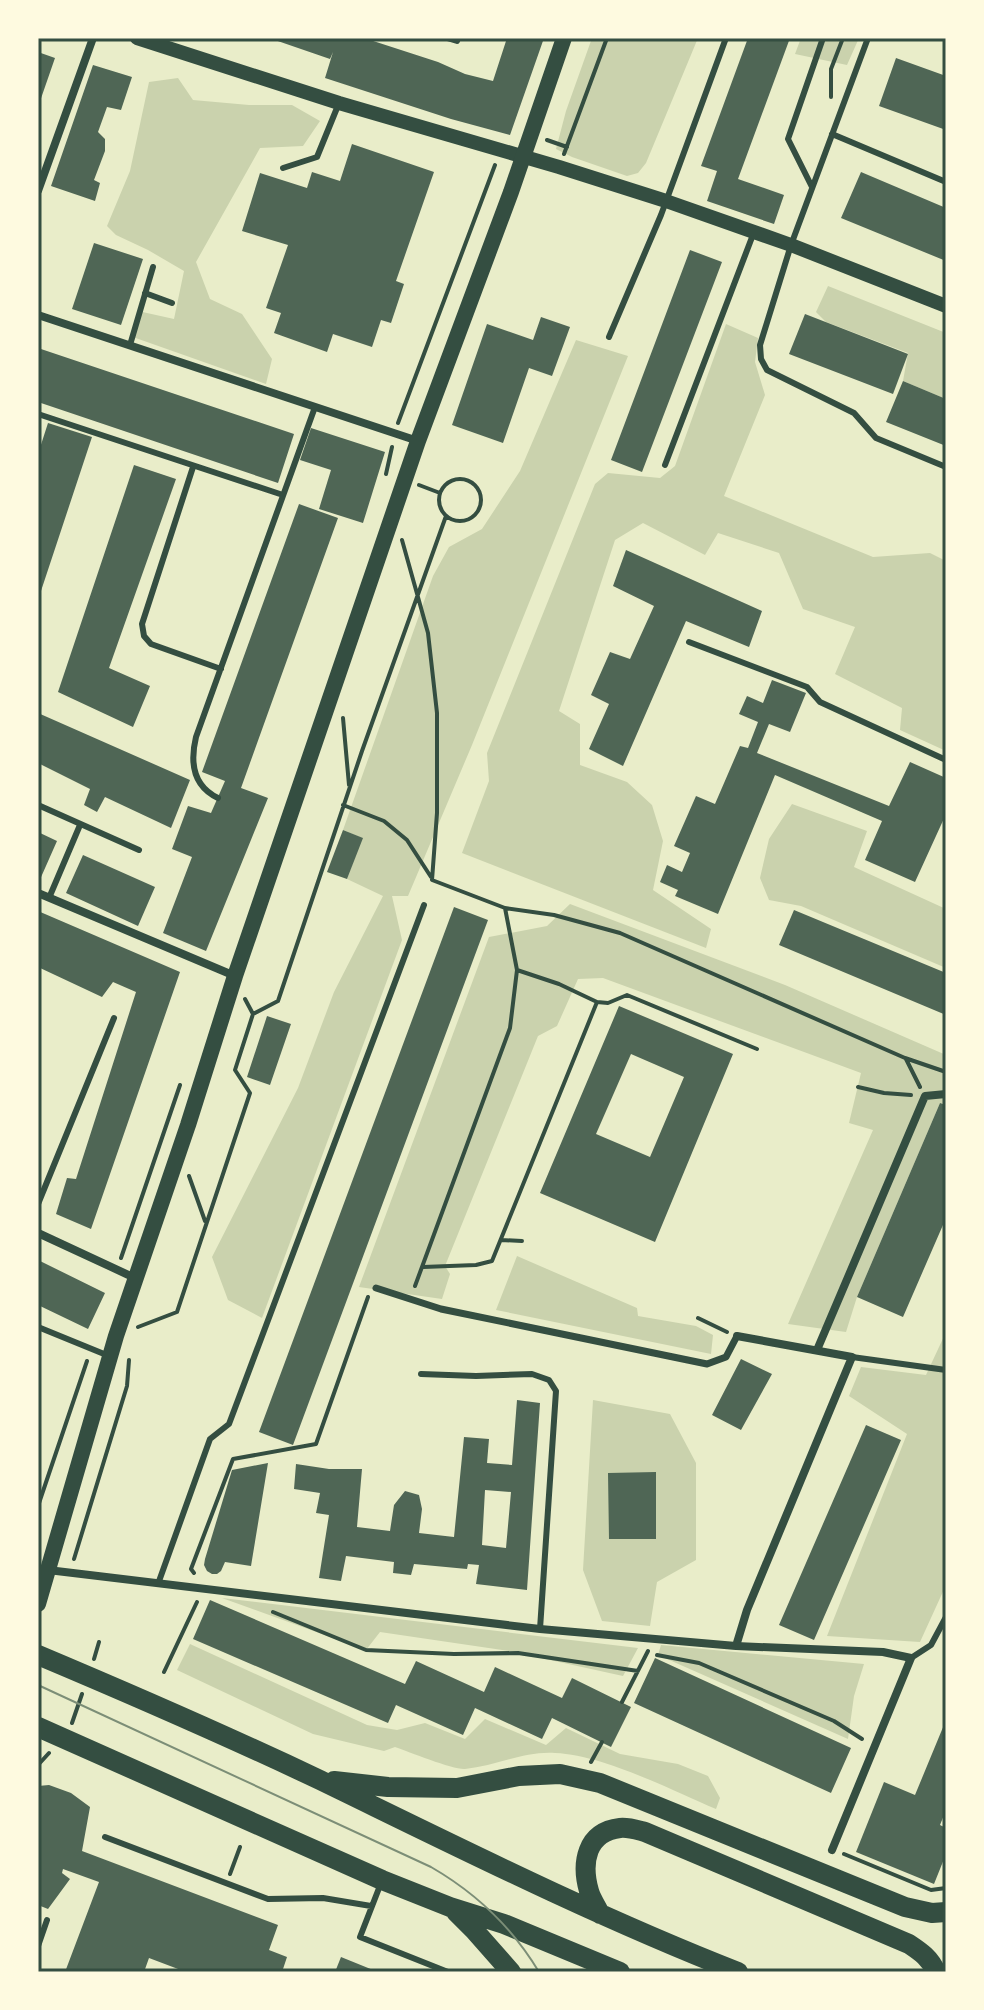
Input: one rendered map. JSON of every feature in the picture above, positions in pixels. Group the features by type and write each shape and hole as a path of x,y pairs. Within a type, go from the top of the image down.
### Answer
{"main road":[{"path":"38,1604 135,1278 235,976 418,441 564,38"},
{"path":"38,1655 318,1779 656,1940 738,1972"},
{"path":"38,1727 382,1880 504,1924 620,1972"},
{"path":"318,1779 388,1787 457,1788 519,1776 560,1774 600,1783 905,1907 932,1913 946,1912"},
{"path":"600,1914 589,1891 585,1860 589,1847 602,1833 622,1827 645,1832 909,1944 932,1962 936,1972"},
{"path":"450,1907 511,1972"}],"street":[{"path":"38,191 93,38"},
{"path":"137,38 339,103 666,201 791,245 946,306"},
{"path":"38,315 418,441"},
{"path":"38,893 235,976"},
{"path":"817,1350 925,1096 946,1094"},
{"path":"38,1233 135,1278"},
{"path":"376,1288 441,1309 707,1364 726,1357 737,1336 852,1357 747,1610 736,1646"},
{"path":"47,1569 540,1629 736,1646 883,1652 911,1658 832,1850"}],"lane":[{"path":"447,38 457,41 458,38"},
{"path":"609,337 666,201 726,38"},
{"path":"812,187 788,139 823,38"},
{"path":"868,38 791,245 760,345 761,359 767,370 854,413 876,438 946,467"},
{"path":"283,168 317,157 339,103"},
{"path":"832,134 946,182"},
{"path":"665,465 754,232"},
{"path":"130,345 153,267"},
{"path":"145,293 172,303"},
{"path":"218,798 210,795 198,781 193,770 192,753 315,407"},
{"path":"38,414 283,495"},
{"path":"193,467 142,624 144,636 151,644 221,669"},
{"path":"689,642 807,687 820,702 946,760"},
{"path":"38,805 139,850"},
{"path":"49,898 80,825"},
{"path":"158,1584 210,1439 229,1424 424,905"},
{"path":"38,1204 114,1018"},
{"path":"38,1327 111,1356"},
{"path":"852,1357 946,1370"},
{"path":"421,1374 532,1374 549,1380 556,1391 540,1629"},
{"path":"911,1658 931,1645 946,1617"},
{"path":"105,1837 268,1899 323,1898 371,1906"},
{"path":"382,1880 360,1937 448,1972"},
{"path":"38,1946 47,1920"}],"path":[{"path":"559,167 607,38"},
{"path":"832,134 831,69 843,38"},
{"path":"418,485 422,472"},
{"path":"459,479 475,484 482,499 477,514 462,522 446,516 439,502 444,486 459,479"},
{"path":"136,1328 177,1312 250,1093 235,1070 253,1014 278,1001 349,787 446,516"},
{"path":"396,548 401,533 428,633 437,713 437,813 432,880"},
{"path":"337,721 342,706 349,787"},
{"path":"343,805 384,821 407,840 432,880 505,908 554,915 620,933 905,1058 946,1072"},
{"path":"411,1299 510,1028 517,970 505,908"},
{"path":"517,970 559,984 597,1002 608,1003 627,995 757,1049"},
{"path":"241,1013 245,999 253,1014"},
{"path":"423,1267 492,1261 597,1002"},
{"path":"905,1058 925,1096"},
{"path":"858,1087 884,1093 925,1096"},
{"path":"183,1187 188,1172 206,1223"},
{"path":"501,1240 522,1241"},
{"path":"164,1672 203,1589 191,1569 233,1459 316,1444 367,1298 376,1288"},
{"path":"133,1337 141,1315"},
{"path":"698,1318 715,1328"},
{"path":"70,1573 127,1386 129,1359"},
{"path":"263,1608 366,1650 518,1653 638,1671"},
{"path":"622,1702 655,1639"},
{"path":"38,1765 63,1738 75,1719 99,1642"},
{"path":"647,1654 699,1663 834,1721 874,1749"},
{"path":"590,1764 602,1742"},
{"path":"226,1883 240,1847"},
{"path":"847,1856 931,1890 946,1888"}],"green space":[{"path":"592,38 698,38 646,163 638,173 627,176 556,149"},
{"path":"801,38 859,38 847,65 795,54"},
{"path":"178,78 193,100 292,105 320,121 303,146 260,148 196,262 210,299 242,314 272,359 266,384 130,336 138,311 174,319 184,271 116,235 107,226 130,171 149,82"},
{"path":"828,286 946,333 946,399 903,381 908,353 826,322 816,312"},
{"path":"726,324 758,338 755,362 765,395 724,496 873,557 930,553 946,561 946,751 900,730 902,708 835,674 855,627 803,609 779,553 718,533 705,555 643,523 615,540 559,711 580,724 580,765 627,782 652,805 663,841 653,890 711,929 706,948 462,853 489,781 487,753 595,484 608,473 660,478 675,466"},
{"path":"576,340 628,356 408,896 392,896 402,940 262,1318 228,1300 212,1257 298,1088 334,992 383,896 347,879 362,838 343,830 433,576 449,547 482,529 520,471"},
{"path":"792,804 867,831 854,867 946,909 946,968 801,906 769,900 760,878 769,839"},
{"path":"570,904 785,985 946,1055 946,1105 940,1103 857,1297 846,1332 788,1324 873,1130 849,1123 861,1073 603,978 578,979 557,1026 538,1036 445,1266 450,1274 442,1299 359,1287 489,937 547,926"},
{"path":"517,1256 637,1308 638,1316 696,1326 713,1335 711,1354 496,1310"},
{"path":"946,1332 946,1585 920,1642 827,1636 907,1434 849,1396 861,1367 926,1375"},
{"path":"593,1400 670,1414 696,1463 696,1560 657,1582 650,1626 602,1621 583,1570"},
{"path":"222,1598 638,1648 623,1676 509,1651 380,1632 366,1650"},
{"path":"190,1644 367,1725 397,1730 425,1723 465,1739 485,1719 546,1745 566,1728 620,1754 678,1764 708,1776 720,1798 716,1809 616,1767 574,1755 532,1754 459,1769 395,1747 384,1751 313,1734 177,1670"},
{"path":"661,1645 864,1664 854,1696 848,1739 658,1655"}],"building":[{"path":"269,38 364,38 493,81 507,38 544,38 510,135 325,78 333,52 330,59"},
{"path":"748,38 790,38 738,179 784,195 774,224 707,201 717,171 701,166"},
{"path":"38,52 55,58 38,107"},
{"path":"896,58 946,76 946,130 879,106"},
{"path":"93,65 132,77 121,110 107,107 98,132 105,139 105,151 94,180 100,183 95,201 51,186"},
{"path":"352,144 434,172 396,281 404,284 391,323 381,320 372,347 333,334 327,352 274,333 281,313 266,308 288,245 242,231 260,173 307,188 312,172 340,181"},
{"path":"861,172 946,208 946,261 841,218"},
{"path":"94,243 143,259 121,325 72,309"},
{"path":"690,250 722,262 642,472 611,460"},
{"path":"805,314 908,354 893,394 789,354"},
{"path":"541,317 570,327 552,376 529,368 503,443 452,425 487,324 533,340"},
{"path":"38,348 294,434 278,483 38,402"},
{"path":"903,381 946,399 946,446 886,422"},
{"path":"48,423 92,437 39,597 38,454"},
{"path":"311,428 385,452 363,523 319,509 331,470 300,460"},
{"path":"134,465 176,479 109,668 150,686 133,727 58,692"},
{"path":"299,504 338,518 241,788 268,798 206,951 163,933 192,857 172,849 188,806 211,813 225,781 202,772"},
{"path":"626,550 762,611 749,647 686,621 623,766 589,749 609,704 591,695 610,652 630,659 654,606 613,586"},
{"path":"772,680 806,693 790,732 769,724 757,753 889,806 910,762 946,778 946,814 915,882 865,860 882,821 775,775 718,914 675,896 678,890 660,882 667,865 682,872 690,853 674,846 696,796 715,804 740,746 748,748 758,722 739,714 747,696 763,703"},
{"path":"38,713 190,780 171,828 105,797 97,812 84,805 90,789 38,763"},
{"path":"343,830 363,838 347,879 327,872"},
{"path":"38,832 57,841 38,884"},
{"path":"83,855 155,887 138,926 66,893"},
{"path":"454,907 488,920 293,1445 259,1432"},
{"path":"794,910 946,973 946,1015 779,945"},
{"path":"38,911 180,972 91,1229 56,1214 67,1178 76,1179 136,992 113,982 102,997 38,967"},
{"path":"619,1006 733,1054 655,1242 540,1193","holes":["631,1054 684,1077 650,1157 596,1134"]},
{"path":"267,1016 291,1024 270,1085 247,1077"},
{"path":"940,1103 946,1105 946,1218 903,1317 857,1297"},
{"path":"38,1260 105,1293 88,1329 38,1305"},
{"path":"741,1359 772,1374 741,1430 712,1415"},
{"path":"517,1400 540,1403 527,1590 476,1584 479,1565 468,1564 467,1569 414,1564 411,1575 393,1573 394,1562 346,1556 341,1581 319,1578 329,1515 316,1513 320,1493 294,1489 296,1464 329,1469 362,1469 357,1527 390,1531 394,1505 405,1491 419,1495 422,1509 419,1533 454,1537 464,1437 489,1439 487,1463 512,1465","holes":["485,1490 511,1492 506,1548 482,1545"]},
{"path":"866,1425 901,1440 814,1640 779,1625"},
{"path":"268,1463 251,1566 225,1562 221,1571 212,1574 204,1565 205,1559 232,1470"},
{"path":"656,1472 656,1539 609,1539 608,1473"},
{"path":"210,1600 405,1684 416,1661 484,1692 495,1667 562,1698 572,1678 631,1707 611,1747 552,1718 542,1739 475,1708 463,1735 396,1705 388,1723 193,1639"},
{"path":"655,1658 851,1748 831,1793 634,1703"},
{"path":"946,1720 946,1810 940,1825 946,1828 946,1854 934,1884 856,1852 884,1782 915,1795"},
{"path":"49,1785 71,1793 90,1807 82,1851 278,1925 269,1950 287,1957 282,1972 186,1972 149,1958 144,1972 65,1972 99,1882 63,1869 62,1873 70,1879 48,1909 38,1905 38,1786"},
{"path":"341,1957 378,1972 335,1972"}],"tram line":[{"path":"38,1685 431,1867 492,1912 517,1940 539,1972"}]}
